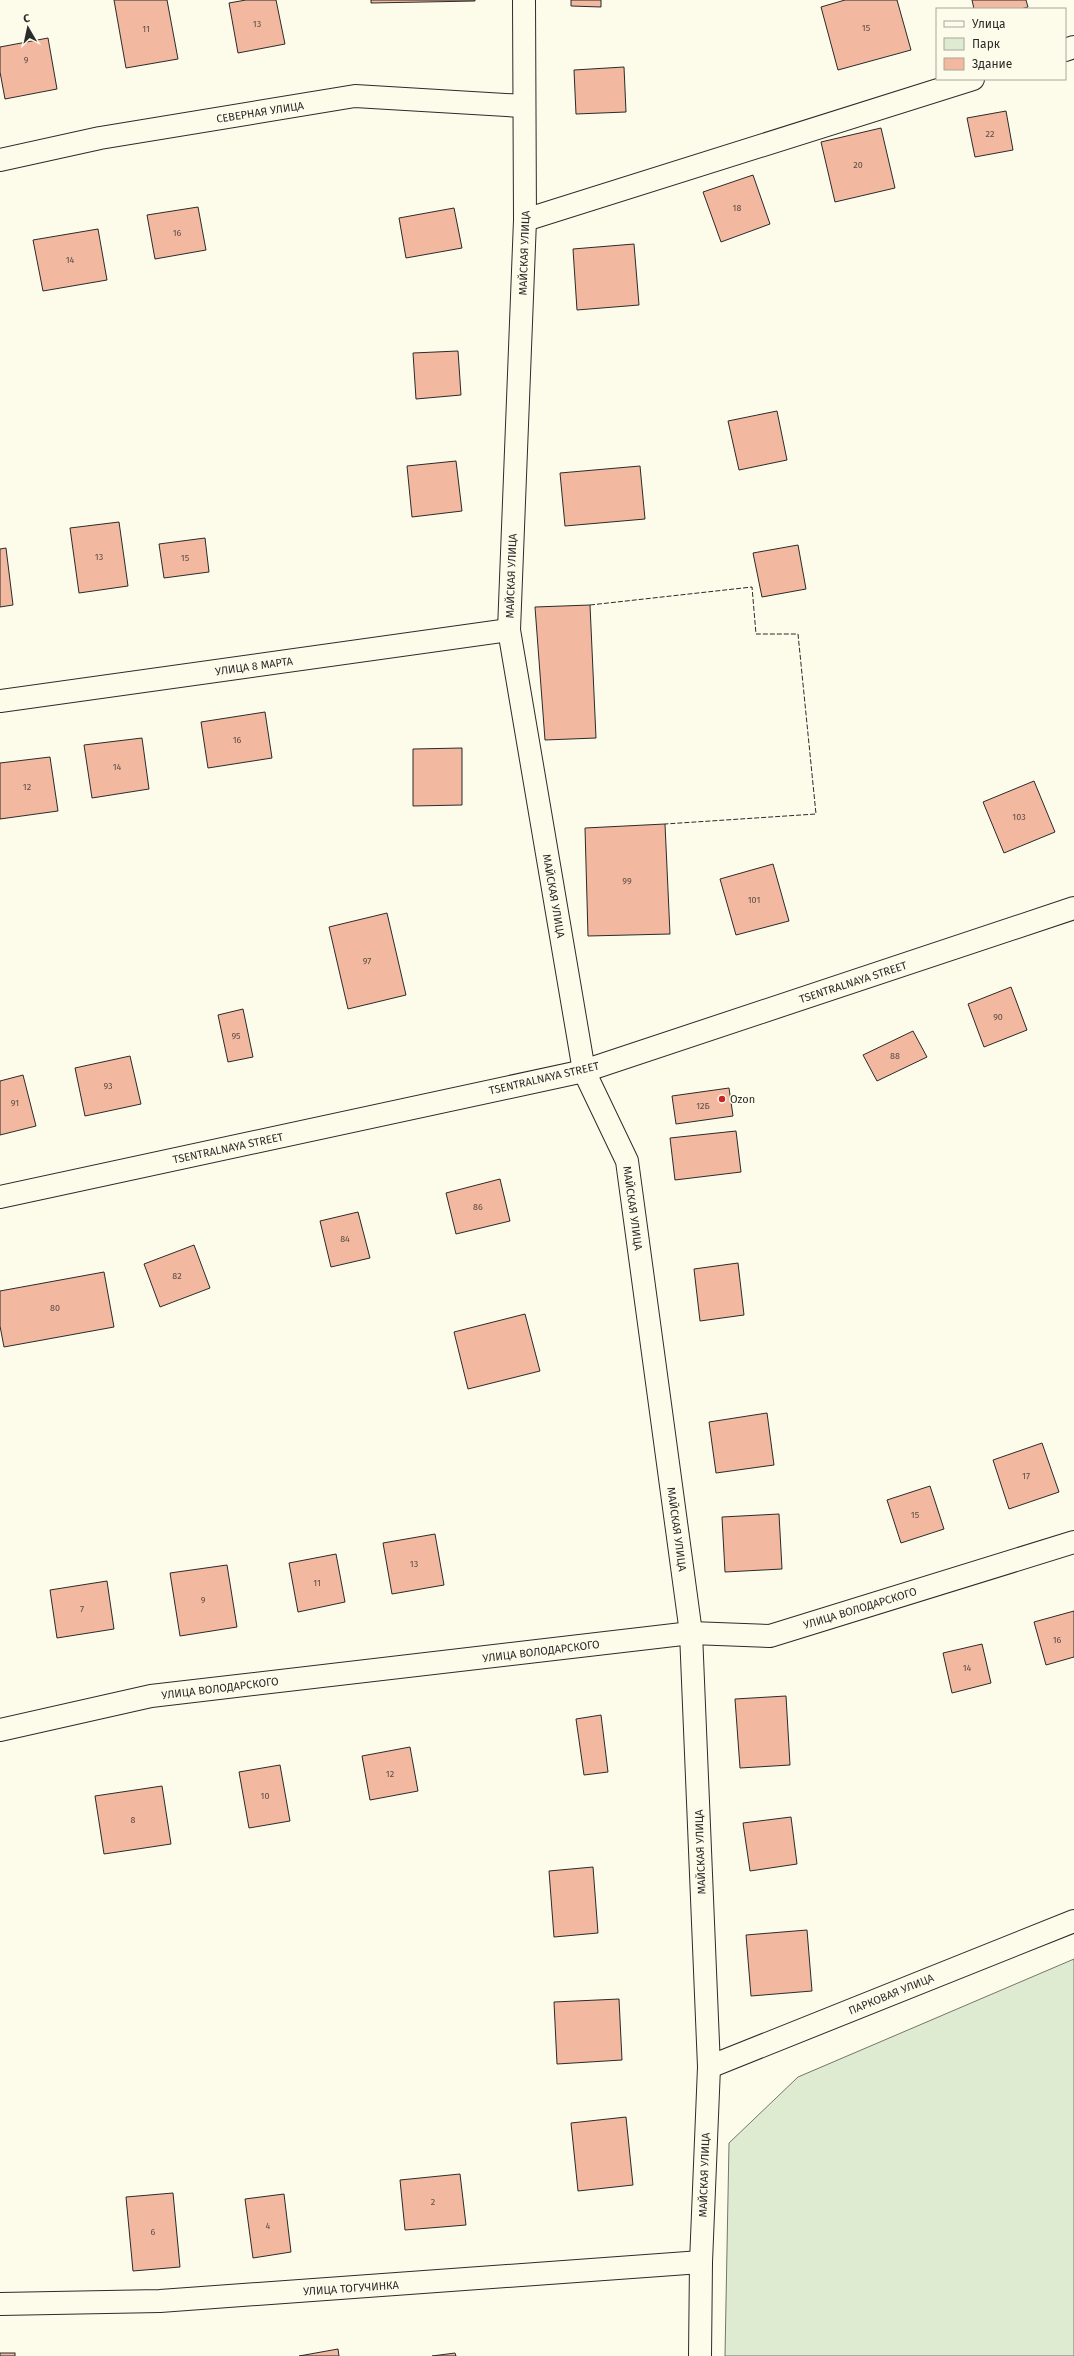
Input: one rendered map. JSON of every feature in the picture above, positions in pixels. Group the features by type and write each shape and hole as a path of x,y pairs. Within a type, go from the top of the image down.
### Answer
{"street":[{"name":"МАЙСКАЯ УЛИЦА","path":"524,0 523,106 525,220 509,630 584,1071 627,1161 691,1633 709,2067 701,2262 700,2356"},
{"path":"525,220 970,80"},
{"name":"СЕВЕРНАЯ УЛИЦА","path":"0,160 100,138 354,96 523,106"},
{"name":"УЛИЦА 8 МАРТА","path":"0,701 509,630"},
{"name":"TSENTRALNAYA STREET","path":"0,1197 584,1071 1074,908"},
{"name":"УЛИЦА ВОЛОДАРСКОГО","path":"0,1730 151,1696 691,1633 770,1636 1074,1542"},
{"name":"ПАРКОВАЯ УЛИЦА","path":"709,2067 1074,1921"},
{"name":"УЛИЦА ТОГУЧИНКА","path":"0,2304 160,2301 701,2262"}],"green space":[{"path":"1074,1959 1074,2356 725,2356 729,2143 798,2077"}],"building":[{"path":"114,0 167,0 178,59 126,68"},
{"path":"246,0 276,0 285,44 238,53 229,3"},
{"path":"371,0 475,0 475,1 371,3"},
{"path":"571,0 601,0 601,7 571,6"},
{"path":"845,0 897,0 911,50 838,70 821,7"},
{"path":"972,0 1026,0 1028,7 1024,8 974,8"},
{"path":"48,38 57,89 5,99 0,72 0,47"},
{"path":"624,67 626,112 576,114 574,70"},
{"path":"1006,111 1013,150 975,157 967,118"},
{"path":"881,128 895,188 835,202 821,142"},
{"path":"753,175 770,224 721,242 703,192"},
{"path":"198,207 206,250 155,259 147,215"},
{"path":"454,208 462,248 406,258 399,218"},
{"path":"98,229 107,280 43,291 33,240"},
{"path":"634,244 639,305 577,310 573,249"},
{"path":"458,351 461,395 416,399 413,353"},
{"path":"777,411 787,460 739,470 728,421"},
{"path":"456,461 462,511 412,517 407,466"},
{"path":"640,466 645,519 565,526 560,473"},
{"path":"119,522 128,586 79,593 70,528"},
{"path":"205,538 209,572 164,578 159,544"},
{"path":"798,545 806,589 762,597 753,553"},
{"path":"6,548 13,605 0,607 0,549"},
{"path":"590,605 596,738 545,740 535,607"},
{"path":"265,712 272,758 208,768 201,722"},
{"path":"142,738 149,789 92,798 84,745"},
{"path":"462,748 462,805 413,806 413,749"},
{"path":"50,757 58,811 0,819 0,763"},
{"path":"1034,781 1055,832 1004,853 983,802"},
{"path":"665,824 670,934 588,936 585,828"},
{"path":"773,864 789,921 736,935 720,879"},
{"path":"387,913 406,995 348,1009 329,927"},
{"path":"1011,987 1027,1030 984,1047 968,1004"},
{"path":"243,1009 253,1057 228,1062 218,1015"},
{"path":"913,1031 927,1057 877,1081 863,1055"},
{"path":"130,1056 141,1104 85,1116 75,1068"},
{"path":"23,1075 36,1126 0,1135 0,1081"},
{"path":"729,1088 733,1116 676,1124 672,1096"},
{"path":"736,1131 741,1172 675,1180 670,1138"},
{"path":"500,1179 510,1221 456,1234 446,1193"},
{"path":"358,1212 370,1258 331,1267 320,1221"},
{"path":"194,1245 210,1288 160,1307 144,1264"},
{"path":"738,1263 744,1315 700,1321 694,1269"},
{"path":"104,1272 114,1327 4,1347 0,1326 0,1291"},
{"path":"525,1314 540,1371 468,1389 454,1332"},
{"path":"767,1413 774,1465 716,1473 709,1422"},
{"path":"1042,1443 1059,1492 1009,1509 993,1460"},
{"path":"930,1486 944,1529 901,1543 887,1500"},
{"path":"779,1514 782,1569 725,1572 722,1517"},
{"path":"435,1534 444,1585 392,1594 383,1543"},
{"path":"336,1554 345,1602 298,1612 289,1563"},
{"path":"227,1565 237,1627 180,1636 170,1573"},
{"path":"107,1581 114,1629 57,1638 50,1590"},
{"path":"1074,1611 1074,1657 1046,1665 1034,1622"},
{"path":"982,1644 991,1683 952,1693 943,1653"},
{"path":"786,1696 790,1765 740,1768 735,1699"},
{"path":"601,1715 608,1772 584,1775 576,1719"},
{"path":"410,1747 418,1791 370,1800 362,1756"},
{"path":"280,1765 290,1821 249,1828 239,1772"},
{"path":"162,1786 171,1844 104,1854 95,1796"},
{"path":"791,1817 797,1864 750,1871 743,1823"},
{"path":"593,1867 598,1933 554,1937 549,1871"},
{"path":"807,1930 812,1991 751,1996 746,1935"},
{"path":"619,1999 622,2060 557,2064 554,2002"},
{"path":"626,2117 633,2185 578,2191 571,2123"},
{"path":"460,2174 466,2225 405,2230 400,2180"},
{"path":"173,2193 180,2267 133,2271 126,2197"},
{"path":"284,2194 291,2252 253,2258 245,2199"},
{"path":"338,2349 339,2356 299,2356"},
{"path":"0,2353 15,2353 15,2356 0,2356"},
{"path":"455,2353 456,2356 432,2356"}],"fence":[{"path":"590,605 752,587 756,634 798,634 816,814 665,824"}],"place":[{"name":"Ozon","path":"722,1099"}]}
